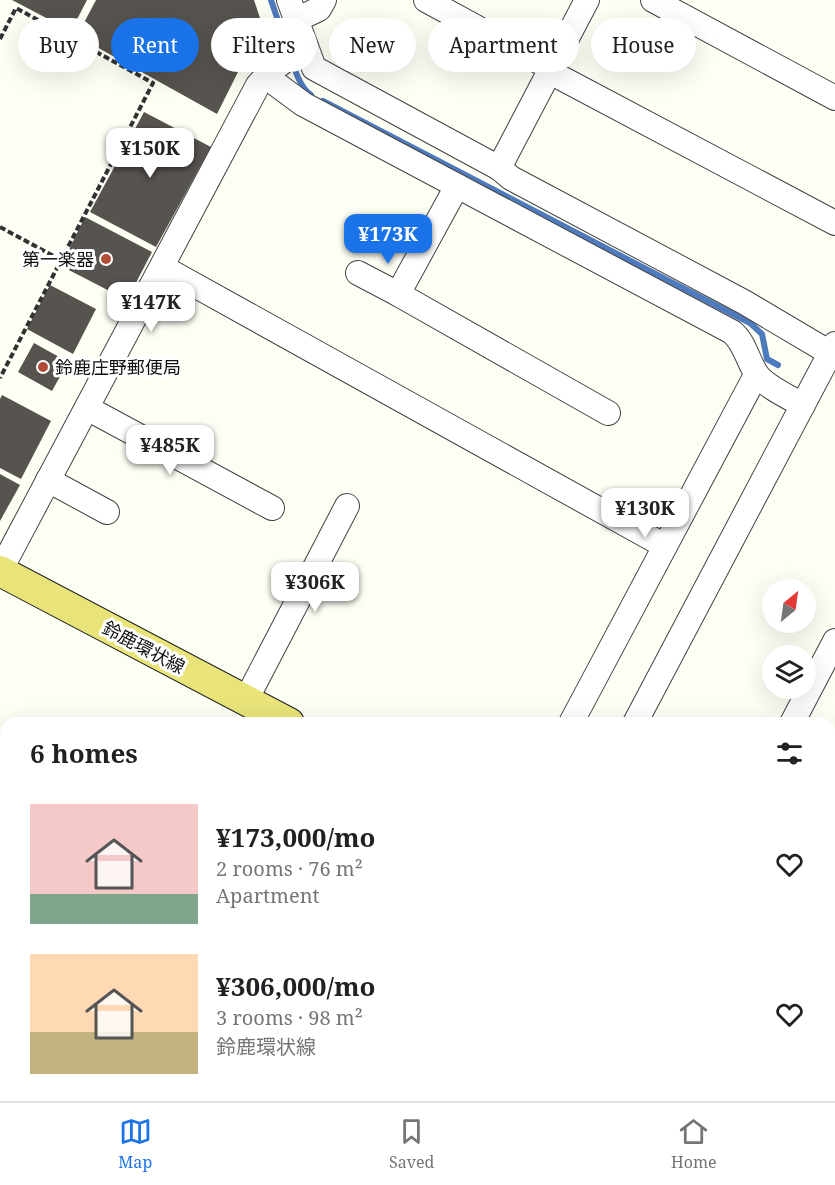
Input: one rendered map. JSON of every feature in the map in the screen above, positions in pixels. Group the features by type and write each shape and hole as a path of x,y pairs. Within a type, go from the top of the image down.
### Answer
{"main road":[{"name":"鈴鹿環状線","path":"0,571 278,717"}],"street":[{"path":"292,10 318,9 324,0"},
{"path":"426,0 458,18"},
{"path":"577,18 587,0"},
{"path":"653,0 835,98"},
{"path":"317,70 499,168 511,178 531,206 740,338 756,375 803,405"},
{"path":"499,168 549,72"},
{"path":"554,72 835,223"},
{"path":"0,571 258,85 269,73 276,84 303,104 457,186 531,206 744,302 833,349 638,717"},
{"path":"398,294 457,186"},
{"path":"162,267 665,546"},
{"path":"358,273 608,413"},
{"path":"574,717 756,375"},
{"path":"87,408 272,508"},
{"path":"48,480 107,512"},
{"path":"246,700 347,506"},
{"path":"795,717 835,640"}],"path":[{"path":"0,39 16,8 153,83 0,378"},
{"path":"0,227 61,260"}],"building":[{"path":"12,0 87,0 78,18 46,18"},
{"path":"96,0 254,0 260,18 211,18 211,72 238,72 217,114 142,72 199,72 199,18 111,18 111,55 99,48 99,18 86,18"},
{"path":"144,112 211,147 156,247 90,212"},
{"name":"第一楽器","path":"85,217 152,252 127,300 61,266"},
{"path":"50,285 96,309 73,354 27,329"},
{"path":"34,343 68,362 52,391 18,372"},
{"path":"2,395 51,421 21,479 0,468 0,399"},
{"path":"0,474 20,485 0,521"}],"waterway":[{"path":"271,0 277,18"},
{"path":"296,72 302,85 311,95"},
{"path":"323,101 750,323 762,334 767,359 778,365"}],"place":[{"name":"第一楽器","path":"106,259"},
{"name":"鈴鹿庄野郵便局","path":"43,367"}]}
